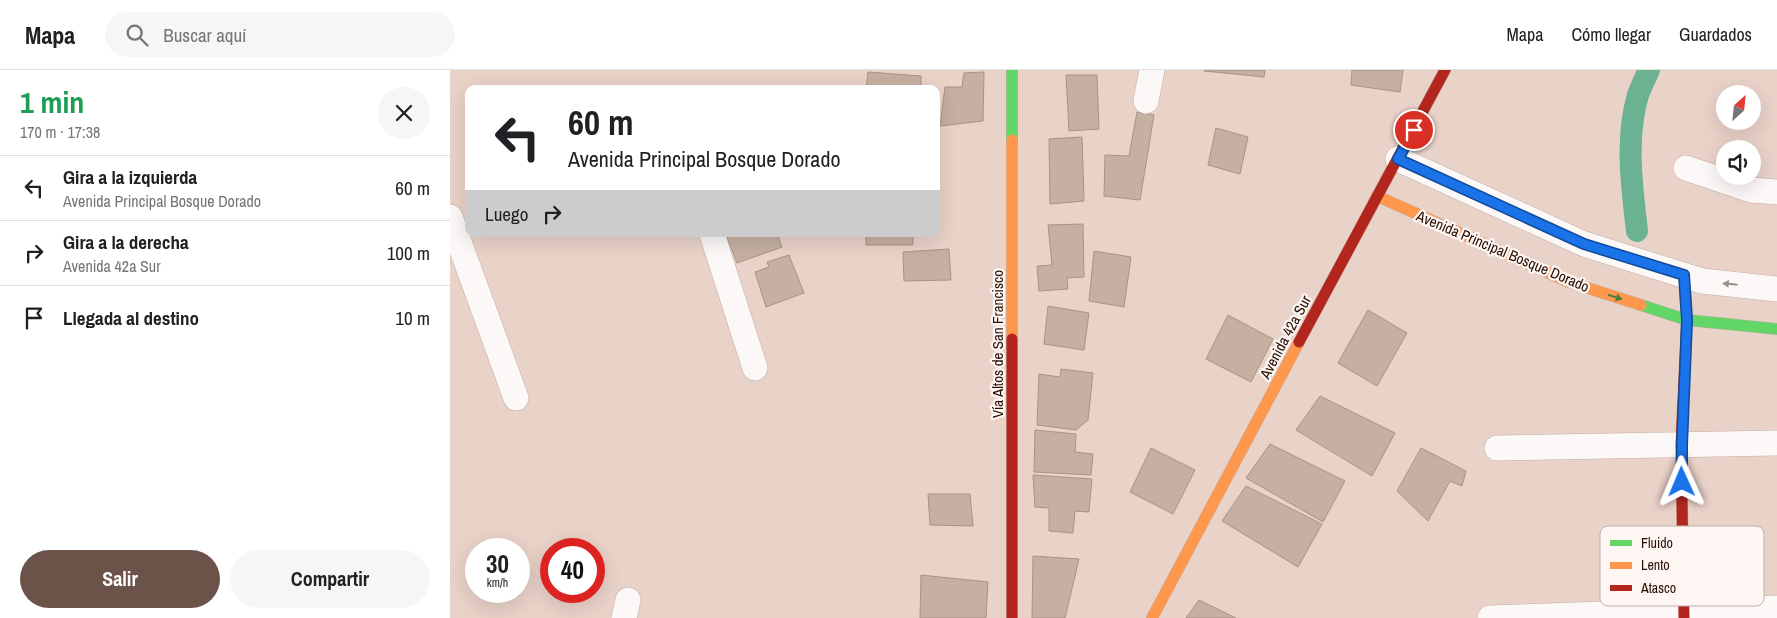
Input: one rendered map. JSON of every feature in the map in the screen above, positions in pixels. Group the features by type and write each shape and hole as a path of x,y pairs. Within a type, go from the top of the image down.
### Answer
{"street":[{"name":"Vía Altos de San Francisco","path":"1012,70 1012,618"},
{"path":"1146,101 1152,70"},
{"name":"Avenida 42a Sur","path":"1152,618 1446,70"},
{"path":"1398,159 1584,244 1702,281 1777,289"},
{"path":"1686,168 1752,190 1777,192"},
{"name":"Avenida Principal Bosque Dorado","path":"1377,196 1569,282 1687,320 1777,329"},
{"path":"465,210 450,216 516,398"},
{"path":"713,237 755,368"},
{"path":"1683,526 1682,445 1687,320 1684,275"},
{"path":"1497,448 1777,443"},
{"path":"1490,618 1684,615 1777,608"}],"building":[{"path":"1204,70 1265,70 1264,77"},
{"path":"1352,70 1403,70 1400,92 1351,85"},
{"path":"868,72 921,76 921,85 866,85"},
{"path":"984,72 983,121 940,126 945,87 962,87 964,73"},
{"path":"1066,75 1097,75 1099,129 1069,131"},
{"path":"1137,112 1154,115 1140,200 1104,196 1105,155 1129,156"},
{"path":"1216,128 1248,137 1240,174 1208,165"},
{"path":"1082,137 1084,201 1050,204 1049,139"},
{"path":"1083,224 1084,277 1067,278 1068,289 1039,291 1037,266 1052,265 1048,225"},
{"path":"727,237 778,237 782,247 737,263"},
{"path":"866,237 913,237 913,245 866,245"},
{"path":"949,249 951,280 904,281 903,252"},
{"path":"1094,251 1131,257 1124,307 1089,301"},
{"path":"789,255 804,293 766,307 755,272 769,267 767,262"},
{"path":"1048,306 1089,313 1084,350 1044,344"},
{"path":"1368,310 1407,333 1377,386 1338,363"},
{"path":"1228,315 1273,339 1251,382 1206,359"},
{"path":"1061,369 1093,373 1088,420 1076,430 1037,425 1039,374 1060,377"},
{"path":"1320,396 1395,433 1372,476 1296,430"},
{"path":"1035,430 1076,434 1075,452 1093,454 1091,475 1034,472"},
{"path":"1270,444 1345,481 1323,522 1246,478"},
{"path":"1151,448 1195,470 1173,514 1130,492"},
{"path":"1421,448 1466,471 1462,486 1450,481 1428,521 1397,491"},
{"path":"1033,475 1092,479 1089,512 1075,511 1073,533 1049,531 1049,508 1035,507"},
{"path":"1246,486 1322,524 1298,567 1222,521"},
{"path":"928,494 970,494 973,526 930,525"},
{"path":"1033,556 1079,559 1065,618 1032,618"},
{"path":"921,575 988,582 986,618 920,618"},
{"path":"1199,600 1236,618 1186,618"}],"waterway":[{"path":"1637,231 1631,163 1632,129 1638,95 1649,70"}],"traffic: fast":[{"path":"1012,70 1012,140"},
{"path":"1641,305 1687,320 1777,329"}],"traffic: slow":[{"path":"1012,140 1012,339"},
{"path":"1377,196 1569,282 1641,305"},
{"path":"1152,618 1299,342"}],"traffic: jam":[{"path":"1299,342 1445,70"},
{"path":"1682,526 1681,445 1687,320 1684,275"},
{"path":"1012,339 1012,618"},
{"path":"1684,606 1684,618"}],"route":[{"path":"1414,130 1398,159 1584,244 1684,275 1687,320 1682,482"}]}
